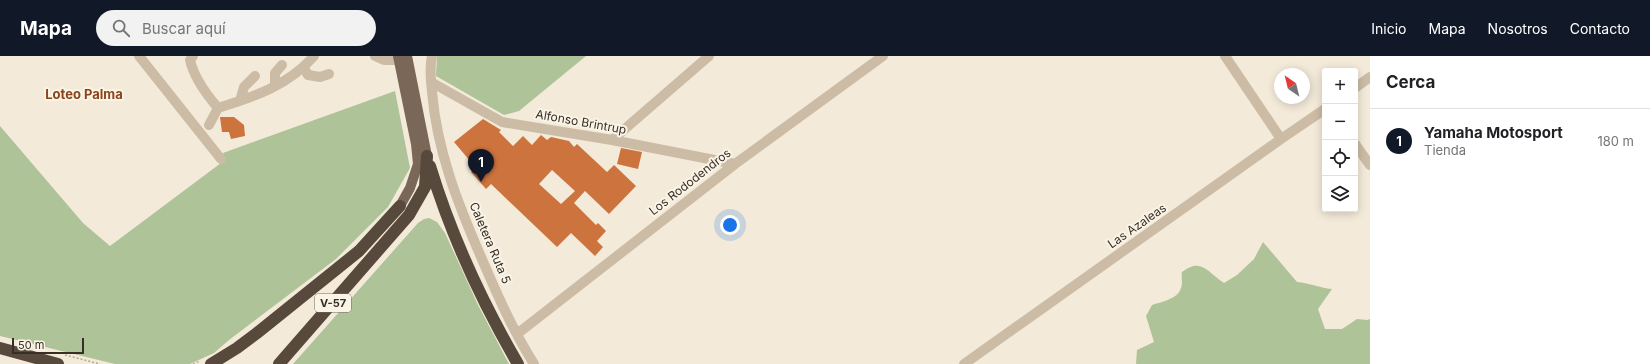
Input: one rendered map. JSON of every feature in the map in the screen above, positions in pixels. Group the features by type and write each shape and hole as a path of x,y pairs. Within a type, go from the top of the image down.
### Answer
{"highway":[{"name":"V-57","path":"279,364 409,215 425,187 427,156"},
{"path":"427,156 437,191 462,253 496,324 518,364"},
{"name":"V-57","path":"386,243 400,206"},
{"path":"211,364 237,348 257,333 359,251 400,206"},
{"path":"0,348 58,364"}],"main road":[{"name":"V-57","path":"401,57 427,156"},
{"name":"V-57","path":"400,206 410,188 418,164 401,57"}],"street":[{"path":"139,56 221,159"},
{"path":"193,56 190,60 194,72 208,96 218,108"},
{"path":"209,125 218,108 255,96 291,78 304,68 314,56"},
{"path":"375,56 384,60 401,57"},
{"name":"Caletera Ruta 5","path":"432,56 430,66 433,108 439,142 445,164 475,243 497,293 517,334 534,364"},
{"path":"612,140 710,56"},
{"name":"Los Rododendros","path":"517,334 735,164 883,56"},
{"path":"1225,56 1281,139"},
{"path":"275,86 275,73 282,65"},
{"path":"304,68 308,75 315,77 329,74"},
{"path":"240,101 244,87 255,76"},
{"path":"1358,86 1370,77"},
{"name":"Alfonso Brintrup","path":"431,82 502,122 612,140 735,164"},
{"name":"Las Azaleas","path":"964,364 1322,111"},
{"path":"1358,148 1370,165"}],"green space":[{"path":"437,56 586,56 519,111 504,115 436,76"},
{"path":"395,91 410,168 388,207 336,259 214,353 190,364 115,364 0,336 0,126 83,223 110,246 225,160 223,153"},
{"path":"429,218 437,222 445,233 478,305 509,364 293,364 418,223"},
{"path":"1263,242 1297,282 1332,289 1318,309 1325,329 1342,329 1357,319 1370,319 1370,364 1136,364 1137,350 1154,342 1146,316 1152,305 1169,300 1179,292 1182,286 1182,272 1195,266 1200,266 1224,283 1237,275 1254,259"}],"building":[{"path":"220,117 234,117 244,125 245,136 231,139 229,132 222,132"},
{"path":"483,119 501,130 499,132 513,146 523,136 532,145 541,135 547,140 551,137 569,141 574,147 577,144 607,172 614,165 636,186 609,214 585,191 574,203 596,225 598,223 606,231 597,241 603,247 595,256 571,233 557,247 491,184 486,189 471,172 476,168 454,142","holes":["552,170 575,191 561,204 539,184"]},
{"path":"621,148 642,152 638,169 617,164"}],"place":[{"name":"Yamaha Motosport","path":"481,182"}],"district":[{"name":"Loteo Palma","path":"84,94"}]}
